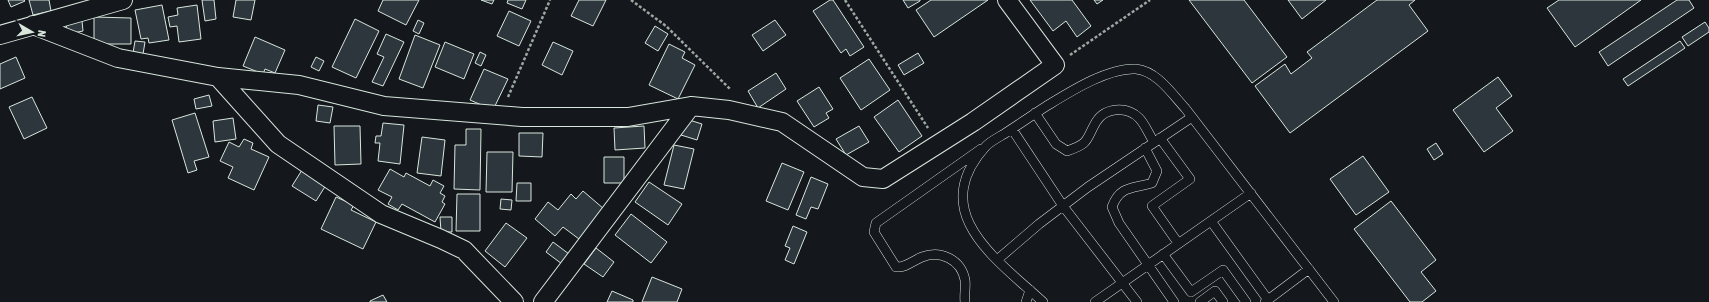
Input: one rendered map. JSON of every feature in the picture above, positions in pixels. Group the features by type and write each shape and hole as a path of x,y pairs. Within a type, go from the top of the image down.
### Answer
{"street":[{"path":"0,35 123,0"},
{"path":"33,25 118,58 218,77 299,85 384,106 522,117 628,117 691,106 709,107 782,122 863,177 883,179 938,144 1055,65 1007,0"},
{"path":"218,77 278,144 382,214 464,250 514,302"},
{"path":"543,302 691,106"}],"lane":[{"path":"965,302 965,280 960,267 950,258 937,254 922,257 903,268 896,267 874,232 876,223 987,145 1064,95 1111,72 1137,69 1157,78 1192,116 1334,302"},
{"path":"1035,113 1056,144 1067,151 1080,147 1091,136 1096,122 1105,113 1117,110 1130,112 1140,119 1190,179 1152,206 1178,243"},
{"path":"997,260 1063,206 1192,116"},
{"path":"1012,129 1063,206 1137,302"},
{"path":"987,145 969,171 962,192 966,219 979,240 997,260 1043,302"},
{"path":"1145,148 1156,171 1152,183 1140,187 1127,188 1116,196 1112,207 1119,223 1174,302"},
{"path":"1095,302 1250,193"},
{"path":"1211,221 1267,301 1309,269"},
{"path":"1163,254 1191,292 1223,270 1246,302"},
{"path":"1026,302 1030,290"},
{"path":"1200,302 1215,291 1223,302"}],"path":[{"path":"500,115 550,0"},
{"path":"631,0 666,26 727,85 746,114"},
{"path":"845,0 938,144"},
{"path":"1055,65 1150,0"}],"building":[{"path":"8,0 24,0 25,1 11,7"},
{"path":"29,0 49,0 51,11 33,15"},
{"path":"202,0 214,0 216,19 205,21"},
{"path":"236,0 255,0 251,20 233,17"},
{"path":"383,0 419,0 406,25 378,11"},
{"path":"481,0 494,0 492,4"},
{"path":"508,0 526,0 522,9 507,3"},
{"path":"579,0 606,0 593,26 571,16"},
{"path":"830,0 833,0 864,47 850,56 846,49 841,53 813,11"},
{"path":"903,0 920,0 920,1 908,8"},
{"path":"931,0 988,0 934,37 916,10"},
{"path":"1030,0 1072,0 1091,26 1077,37 1066,21 1053,31"},
{"path":"1094,0 1103,0 1097,4"},
{"path":"1189,0 1244,0 1287,57 1252,83"},
{"path":"1288,0 1326,0 1302,19"},
{"path":"1377,0 1415,0 1409,5 1428,31 1290,133 1255,86 1285,64 1291,74 1312,58 1307,52"},
{"path":"1559,0 1641,0 1575,47 1547,8"},
{"path":"1677,0 1689,0 1694,8 1608,66 1599,52"},
{"path":"162,5 169,40 149,43 148,38 141,39 135,10"},
{"path":"197,5 201,39 179,42 177,26 170,27 168,17 178,15 177,8"},
{"path":"509,11 531,21 519,46 497,36"},
{"path":"94,17 131,18 131,44 94,44"},
{"path":"355,19 379,31 356,78 332,67"},
{"path":"418,20 424,23 419,34 413,31"},
{"path":"775,20 786,35 763,51 752,35"},
{"path":"82,21 83,31 68,34 66,24"},
{"path":"1705,22 1709,28 1709,32 1688,46 1682,37"},
{"path":"655,26 668,34 658,51 645,43"},
{"path":"386,34 404,42 383,86 372,82 384,57 377,54"},
{"path":"415,35 440,45 423,88 399,79"},
{"path":"255,37 285,50 275,73 265,69 263,74 243,66"},
{"path":"135,41 145,42 143,54 133,53"},
{"path":"1680,41 1685,48 1628,86 1623,79"},
{"path":"445,42 474,54 464,79 435,67"},
{"path":"553,42 573,51 562,75 542,65"},
{"path":"669,44 685,52 682,58 695,65 678,99 649,85"},
{"path":"480,52 486,55 481,66 475,63"},
{"path":"918,53 924,63 904,75 898,65"},
{"path":"16,57 25,78 0,89 0,64"},
{"path":"316,57 324,61 319,71 311,67"},
{"path":"869,59 890,90 861,110 840,78"},
{"path":"484,69 508,79 493,110 470,100"},
{"path":"776,73 786,89 758,108 748,91"},
{"path":"1498,77 1512,96 1496,108 1513,131 1484,152 1453,110"},
{"path":"819,87 833,109 826,113 829,118 814,127 797,101"},
{"path":"209,95 212,106 196,109 194,99"},
{"path":"32,97 47,128 24,139 9,107"},
{"path":"898,100 922,136 899,152 874,117"},
{"path":"318,105 333,107 330,123 316,121"},
{"path":"195,113 209,157 194,161 197,170 188,173 172,120"},
{"path":"233,118 236,139 215,142 213,121"},
{"path":"686,119 702,124 697,140 681,135"},
{"path":"383,123 404,125 400,164 378,161 380,143 375,143 376,136 381,136"},
{"path":"334,126 360,126 361,164 335,165"},
{"path":"644,126 645,148 615,150 614,128"},
{"path":"859,126 869,142 846,155 836,139"},
{"path":"466,129 481,129 480,190 454,189 455,145 466,145"},
{"path":"519,133 543,133 542,157 519,156"},
{"path":"422,137 445,140 441,176 417,173"},
{"path":"244,139 253,143 251,149 269,157 254,190 228,178 233,167 220,161 229,142 239,147"},
{"path":"1436,143 1443,154 1434,160 1427,149"},
{"path":"674,145 694,149 684,189 664,185"},
{"path":"487,152 513,152 512,192 486,192"},
{"path":"1363,156 1389,192 1356,215 1330,179"},
{"path":"604,157 624,157 624,183 604,183"},
{"path":"782,163 804,172 788,210 766,201"},
{"path":"390,169 404,177 406,173 430,186 433,180 444,186 440,193 445,196 442,202 445,204 435,222 402,204 398,210 388,204 392,197 378,190"},
{"path":"302,170 326,185 316,201 292,186"},
{"path":"811,177 828,184 818,209 811,207 806,219 796,215"},
{"path":"649,182 682,204 668,225 635,202"},
{"path":"517,183 531,183 531,201 516,201"},
{"path":"583,191 604,209 579,239 563,227 555,236 535,219 548,202 558,210 571,194 576,199"},
{"path":"457,194 480,194 480,231 456,231"},
{"path":"336,197 354,205 351,210 376,222 363,249 321,229"},
{"path":"501,199 512,200 511,210 500,209"},
{"path":"1391,201 1436,260 1421,272 1436,291 1422,302 1410,302 1354,229"},
{"path":"631,214 667,242 651,263 615,235"},
{"path":"440,217 452,217 452,232 441,232"},
{"path":"506,223 527,238 505,267 485,251"},
{"path":"793,226 807,232 794,264 785,260 790,248 785,246"},
{"path":"553,242 569,254 562,264 546,252"},
{"path":"596,248 614,262 603,277 584,264"},
{"path":"652,277 682,289 677,302 642,302"},
{"path":"612,291 633,300 633,302 607,302"},
{"path":"383,295 387,302 370,302 370,301"}]}
